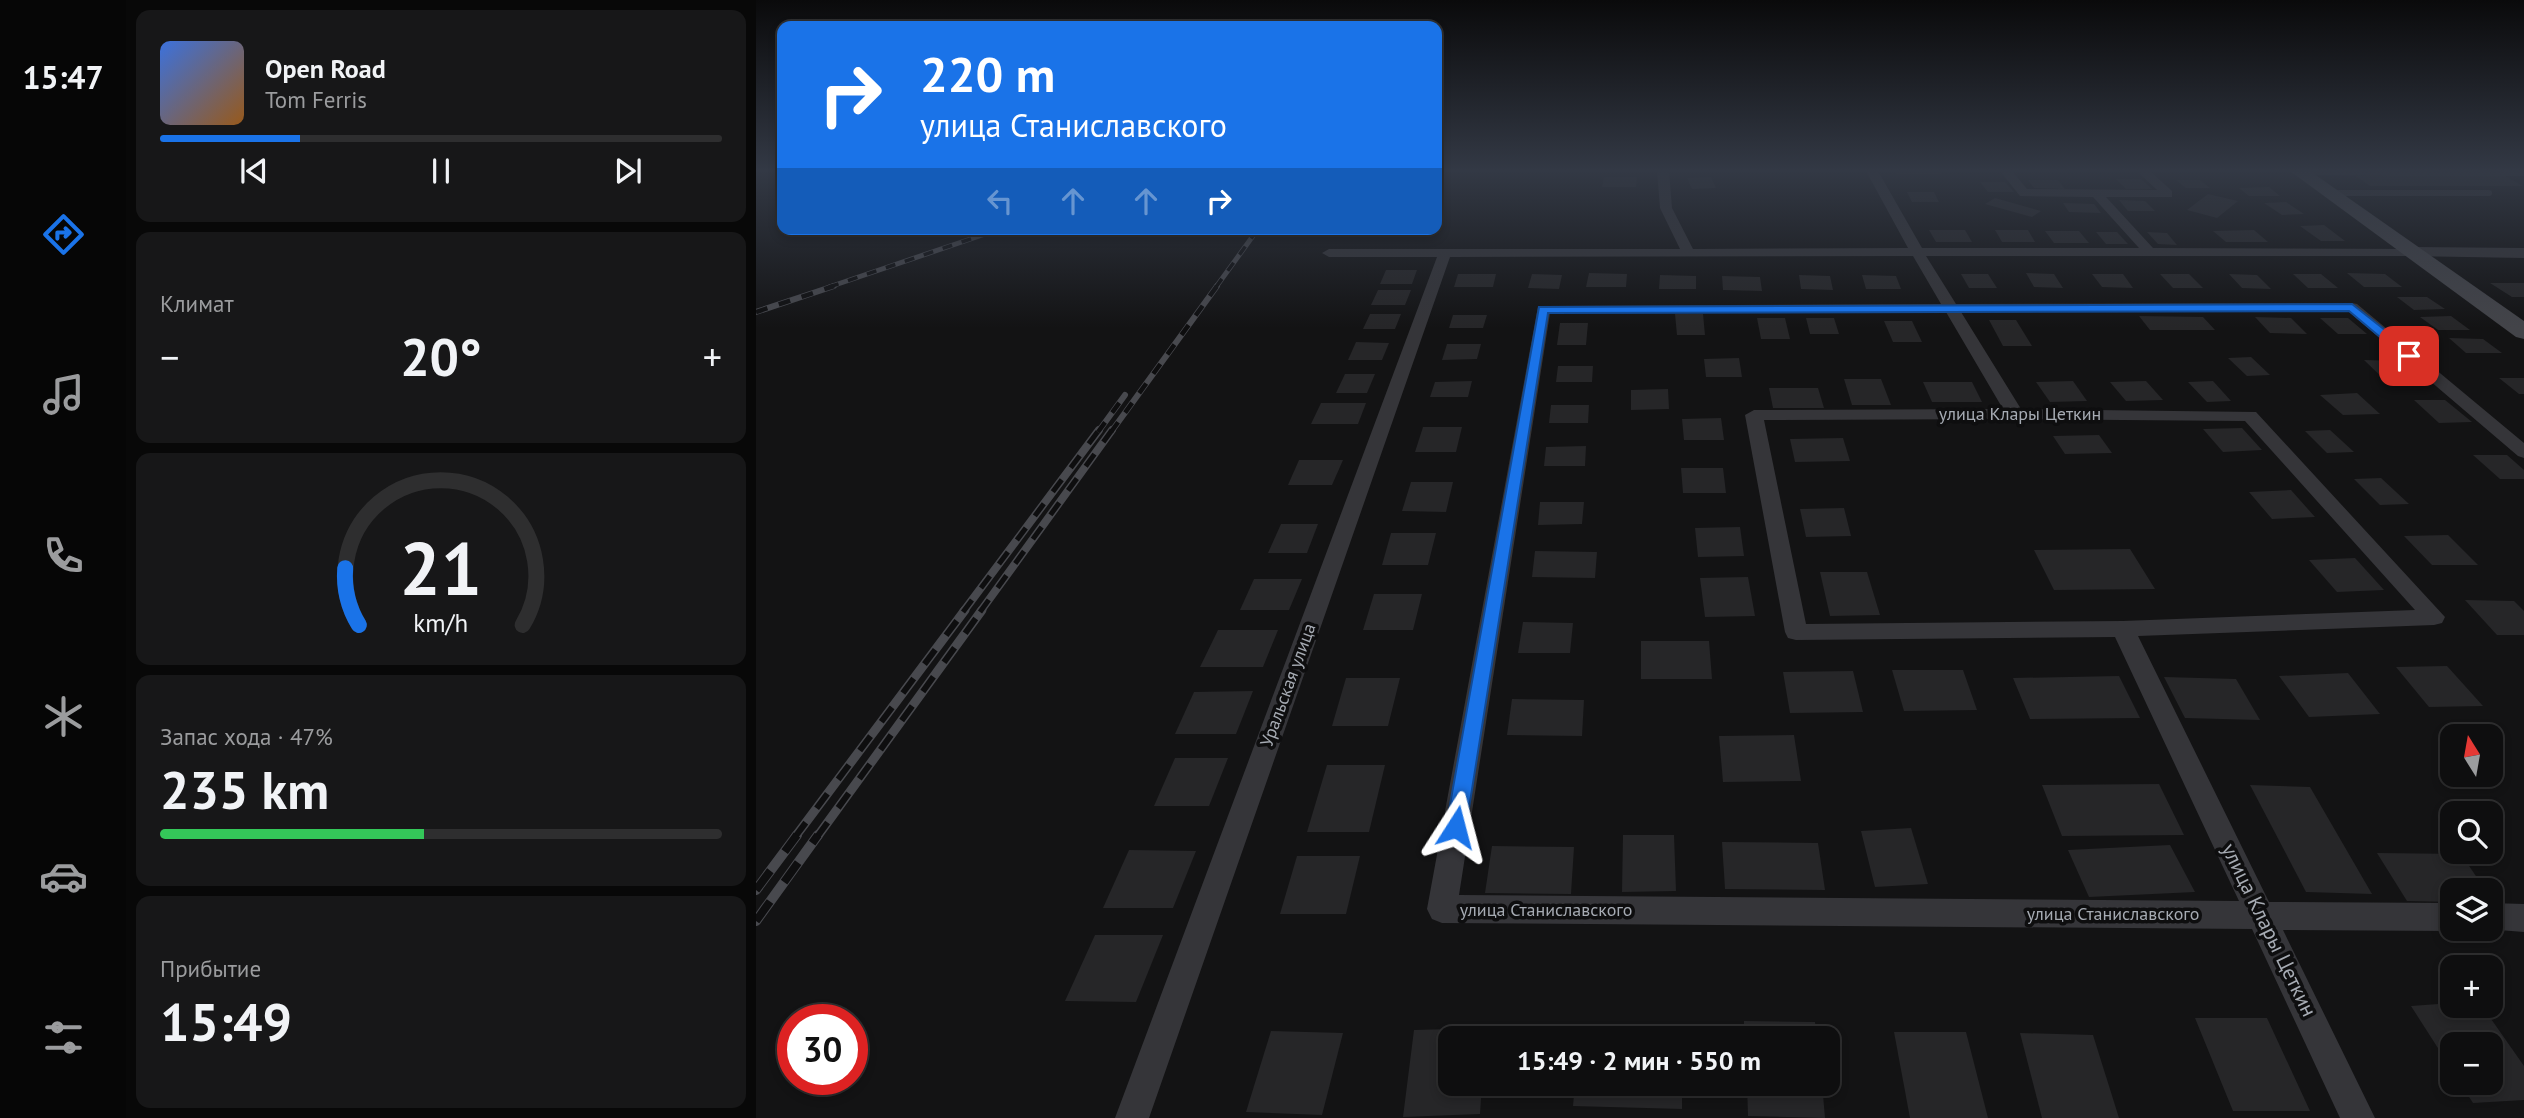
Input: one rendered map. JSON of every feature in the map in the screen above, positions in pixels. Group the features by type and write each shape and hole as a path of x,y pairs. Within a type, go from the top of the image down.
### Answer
{"main road":[{"path":"2373,223 2524,332"}],"street":[{"path":"1674,223 1689,253"},
{"path":"1900,223 2015,414"},
{"path":"2123,223 2150,253"},
{"path":"1329,253 2524,253"},
{"name":"Уральская улица","path":"1132,1118 1445,253"},
{"name":"улица Станиславского","path":"2440,917 1442,909 1543,309 2352,307 2524,452"},
{"name":"улица Клары Цеткин","path":"2015,414 2250,416 2434,617 2123,629 1796,632 1754,415 2015,414"},
{"name":"улица Клары Цеткин","path":"2123,629 2358,1118"},
{"path":"2503,918 2524,918"}],"building":[{"path":"2324,225 2345,241 2321,241 2300,226"},
{"path":"1929,230 1965,230 1972,242 1936,242"},
{"path":"1995,230 2028,230 2035,242 2002,242"},
{"path":"2254,230 2268,242 2226,242 2213,231"},
{"path":"2045,231 2079,231 2089,243 2054,243"},
{"path":"2096,232 2117,232 2128,244 2106,244"},
{"path":"2147,232 2167,233 2177,245 2158,244"},
{"path":"1386,270 1417,270 1412,284 1380,284"},
{"path":"1589,273 1627,274 1626,287 1586,287"},
{"path":"2026,273 2054,274 2063,288 2034,287"},
{"path":"2347,273 2385,274 2402,287 2364,287"},
{"path":"1458,274 1496,274 1493,287 1454,287"},
{"path":"1532,274 1562,275 1559,289 1528,288"},
{"path":"1961,274 1988,274 1997,288 1969,288"},
{"path":"2092,274 2123,274 2133,288 2102,287"},
{"path":"2160,274 2189,274 2203,288 2173,288"},
{"path":"2229,274 2257,275 2271,289 2242,288"},
{"path":"2293,274 2321,274 2338,288 2308,288"},
{"path":"1660,275 1696,276 1696,289 1659,289"},
{"path":"1799,275 1830,276 1833,290 1801,289"},
{"path":"1862,275 1896,276 1901,289 1866,289"},
{"path":"1722,276 1760,277 1762,291 1723,290"},
{"path":"2490,283 2524,283 2524,297 2512,297"},
{"path":"1378,290 1411,290 1405,305 1371,305"},
{"path":"2397,297 2427,297 2445,309 2414,310"},
{"path":"1370,314 1401,314 1395,329 1363,329"},
{"path":"1675,314 1703,314 1705,335 1677,335"},
{"path":"1453,315 1487,315 1483,328 1449,328"},
{"path":"2139,316 2203,317 2215,330 2150,330"},
{"path":"2451,316 2470,330 2438,330 2420,317"},
{"path":"2255,317 2291,318 2307,334 2270,333"},
{"path":"1757,318 1785,318 1790,339 1761,339"},
{"path":"1806,318 1834,318 1839,334 1810,334"},
{"path":"2320,318 2348,318 2367,334 2338,334"},
{"path":"1989,320 2016,320 2032,346 2003,346"},
{"path":"1884,321 1912,321 1922,342 1893,342"},
{"path":"1560,323 1588,323 1586,345 1557,345"},
{"path":"2449,338 2483,339 2502,353 2466,353"},
{"path":"1356,342 1389,343 1382,360 1348,360"},
{"path":"1447,344 1481,344 1477,359 1442,360"},
{"path":"2251,357 2270,375 2247,376 2228,358"},
{"path":"1739,358 1742,377 1706,377 1704,359"},
{"path":"2364,360 2405,361 2432,385 2390,385"},
{"path":"1558,366 1593,366 1592,382 1556,382"},
{"path":"1345,374 1375,374 1367,393 1336,393"},
{"path":"2499,378 2524,378 2524,394 2519,394"},
{"path":"1844,379 1881,379 1891,405 1852,405"},
{"path":"1472,381 1468,397 1430,397 1435,382"},
{"path":"2073,381 2087,401 2050,402 2036,382"},
{"path":"2146,381 2163,400 2126,401 2110,382"},
{"path":"2213,381 2231,401 2207,402 2188,382"},
{"path":"1923,382 1972,382 1982,402 1932,402"},
{"path":"1769,388 1818,388 1824,408 1773,408"},
{"path":"1668,389 1669,409 1631,410 1631,390"},
{"path":"2357,393 2380,414 2343,415 2320,395"},
{"path":"2414,400 2445,400 2472,422 2439,423"},
{"path":"1321,403 1366,403 1358,424 1311,424"},
{"path":"1551,405 1589,405 1588,423 1549,423"},
{"path":"1721,418 1724,440 1684,440 1682,419"},
{"path":"1423,427 1462,427 1456,452 1415,452"},
{"path":"2242,428 2262,450 2223,452 2203,429"},
{"path":"2330,430 2354,452 2327,453 2305,431"},
{"path":"2099,435 2112,453 2065,454 2053,436"},
{"path":"1843,438 1850,461 1795,462 1790,439"},
{"path":"1586,446 1585,466 1544,466 1546,447"},
{"path":"2473,455 2507,455 2524,470 2524,479 2500,479"},
{"path":"1299,460 1343,460 1332,485 1288,485"},
{"path":"1681,468 1723,468 1726,493 1683,493"},
{"path":"2381,478 2409,504 2380,505 2354,479"},
{"path":"1411,482 1453,482 1446,512 1402,511"},
{"path":"2291,490 2315,517 2272,519 2249,492"},
{"path":"1540,502 1584,502 1582,524 1538,525"},
{"path":"1844,508 1851,536 1806,537 1800,509"},
{"path":"1281,524 1318,524 1307,553 1268,553"},
{"path":"1740,527 1744,556 1698,557 1695,528"},
{"path":"1391,533 1436,533 1428,565 1382,565"},
{"path":"2448,535 2478,565 2432,565 2404,536"},
{"path":"2130,549 2155,589 2054,590 2034,550"},
{"path":"1535,551 1597,552 1595,578 1532,577"},
{"path":"2355,558 2384,590 2337,592 2309,560"},
{"path":"1820,572 1867,572 1880,615 1830,616"},
{"path":"1748,577 1755,616 1705,617 1700,578"},
{"path":"1254,579 1302,579 1289,610 1240,610"},
{"path":"1374,594 1422,594 1413,630 1363,630"},
{"path":"2465,600 2514,601 2524,611 2524,635 2497,635"},
{"path":"1523,622 1573,623 1570,653 1518,653"},
{"path":"1218,630 1278,630 1263,667 1200,667"},
{"path":"1641,641 1709,641 1712,679 1641,679"},
{"path":"2447,666 2483,706 2429,707 2396,667"},
{"path":"1892,670 1963,670 1977,710 1904,711"},
{"path":"1853,671 1863,712 1790,713 1783,672"},
{"path":"2348,673 2380,714 2309,717 2279,676"},
{"path":"2119,676 2140,718 2030,719 2013,678"},
{"path":"2164,677 2236,679 2260,720 2185,718"},
{"path":"1346,678 1400,678 1388,726 1332,726"},
{"path":"1253,691 1236,734 1175,734 1194,692"},
{"path":"1512,699 1584,700 1582,736 1507,735"},
{"path":"1794,735 1801,781 1723,782 1719,736"},
{"path":"1175,758 1228,758 1209,806 1154,806"},
{"path":"1327,765 1385,765 1369,832 1307,832"},
{"path":"2159,784 2184,835 2062,836 2042,785"},
{"path":"2250,785 2310,787 2372,894 2306,892"},
{"path":"1911,828 1928,884 1875,887 1861,831"},
{"path":"1623,835 1674,835 1676,891 1622,892"},
{"path":"1722,842 1818,843 1825,890 1725,889"},
{"path":"2170,845 2195,892 2089,897 2068,850"},
{"path":"1492,846 1574,847 1571,894 1485,893"},
{"path":"1129,850 1196,851 1173,908 1103,908"},
{"path":"2377,853 2440,854 2440,864 2468,864 2477,878 2440,878 2440,902 2407,901"},
{"path":"1297,856 1360,856 1346,914 1280,914"},
{"path":"1095,935 1163,935 1136,1002 1065,1001"},
{"path":"2440,1004 2440,1018 2490,1018 2500,1032 2440,1032 2440,1051 2411,1006"},
{"path":"2195,1018 2267,1018 2310,1111 2233,1111"},
{"path":"1744,1021 1815,1022 1816,1026 1744,1026"},
{"path":"1438,1029 1438,1096 1481,1096 1480,1114 1403,1117 1414,1030"},
{"path":"1271,1031 1343,1033 1322,1115 1246,1112"},
{"path":"1894,1032 1966,1032 1988,1118 1910,1118"},
{"path":"2020,1033 2093,1035 2119,1118 2042,1118"},
{"path":"2503,1036 2524,1066 2524,1100 2473,1103 2468,1095 2503,1095"},
{"path":"1574,1096 1682,1096 1682,1109 1573,1106"},
{"path":"1747,1096 1823,1096 1825,1118 1748,1116"}],"railway":[{"path":"829,287 982,235"},
{"path":"1216,287 1254,235"},
{"path":"756,312 834,286"},
{"path":"1111,432 1217,286"},
{"path":"1098,432 1125,395"},
{"path":"963,612 1099,430"},
{"path":"980,612 1112,430"},
{"path":"795,837 965,610"},
{"path":"817,837 982,610"},
{"path":"756,890 797,835"},
{"path":"756,921 818,835"}],"route":[{"path":"1456,827 1543,309 2352,307 2409,356"}]}
